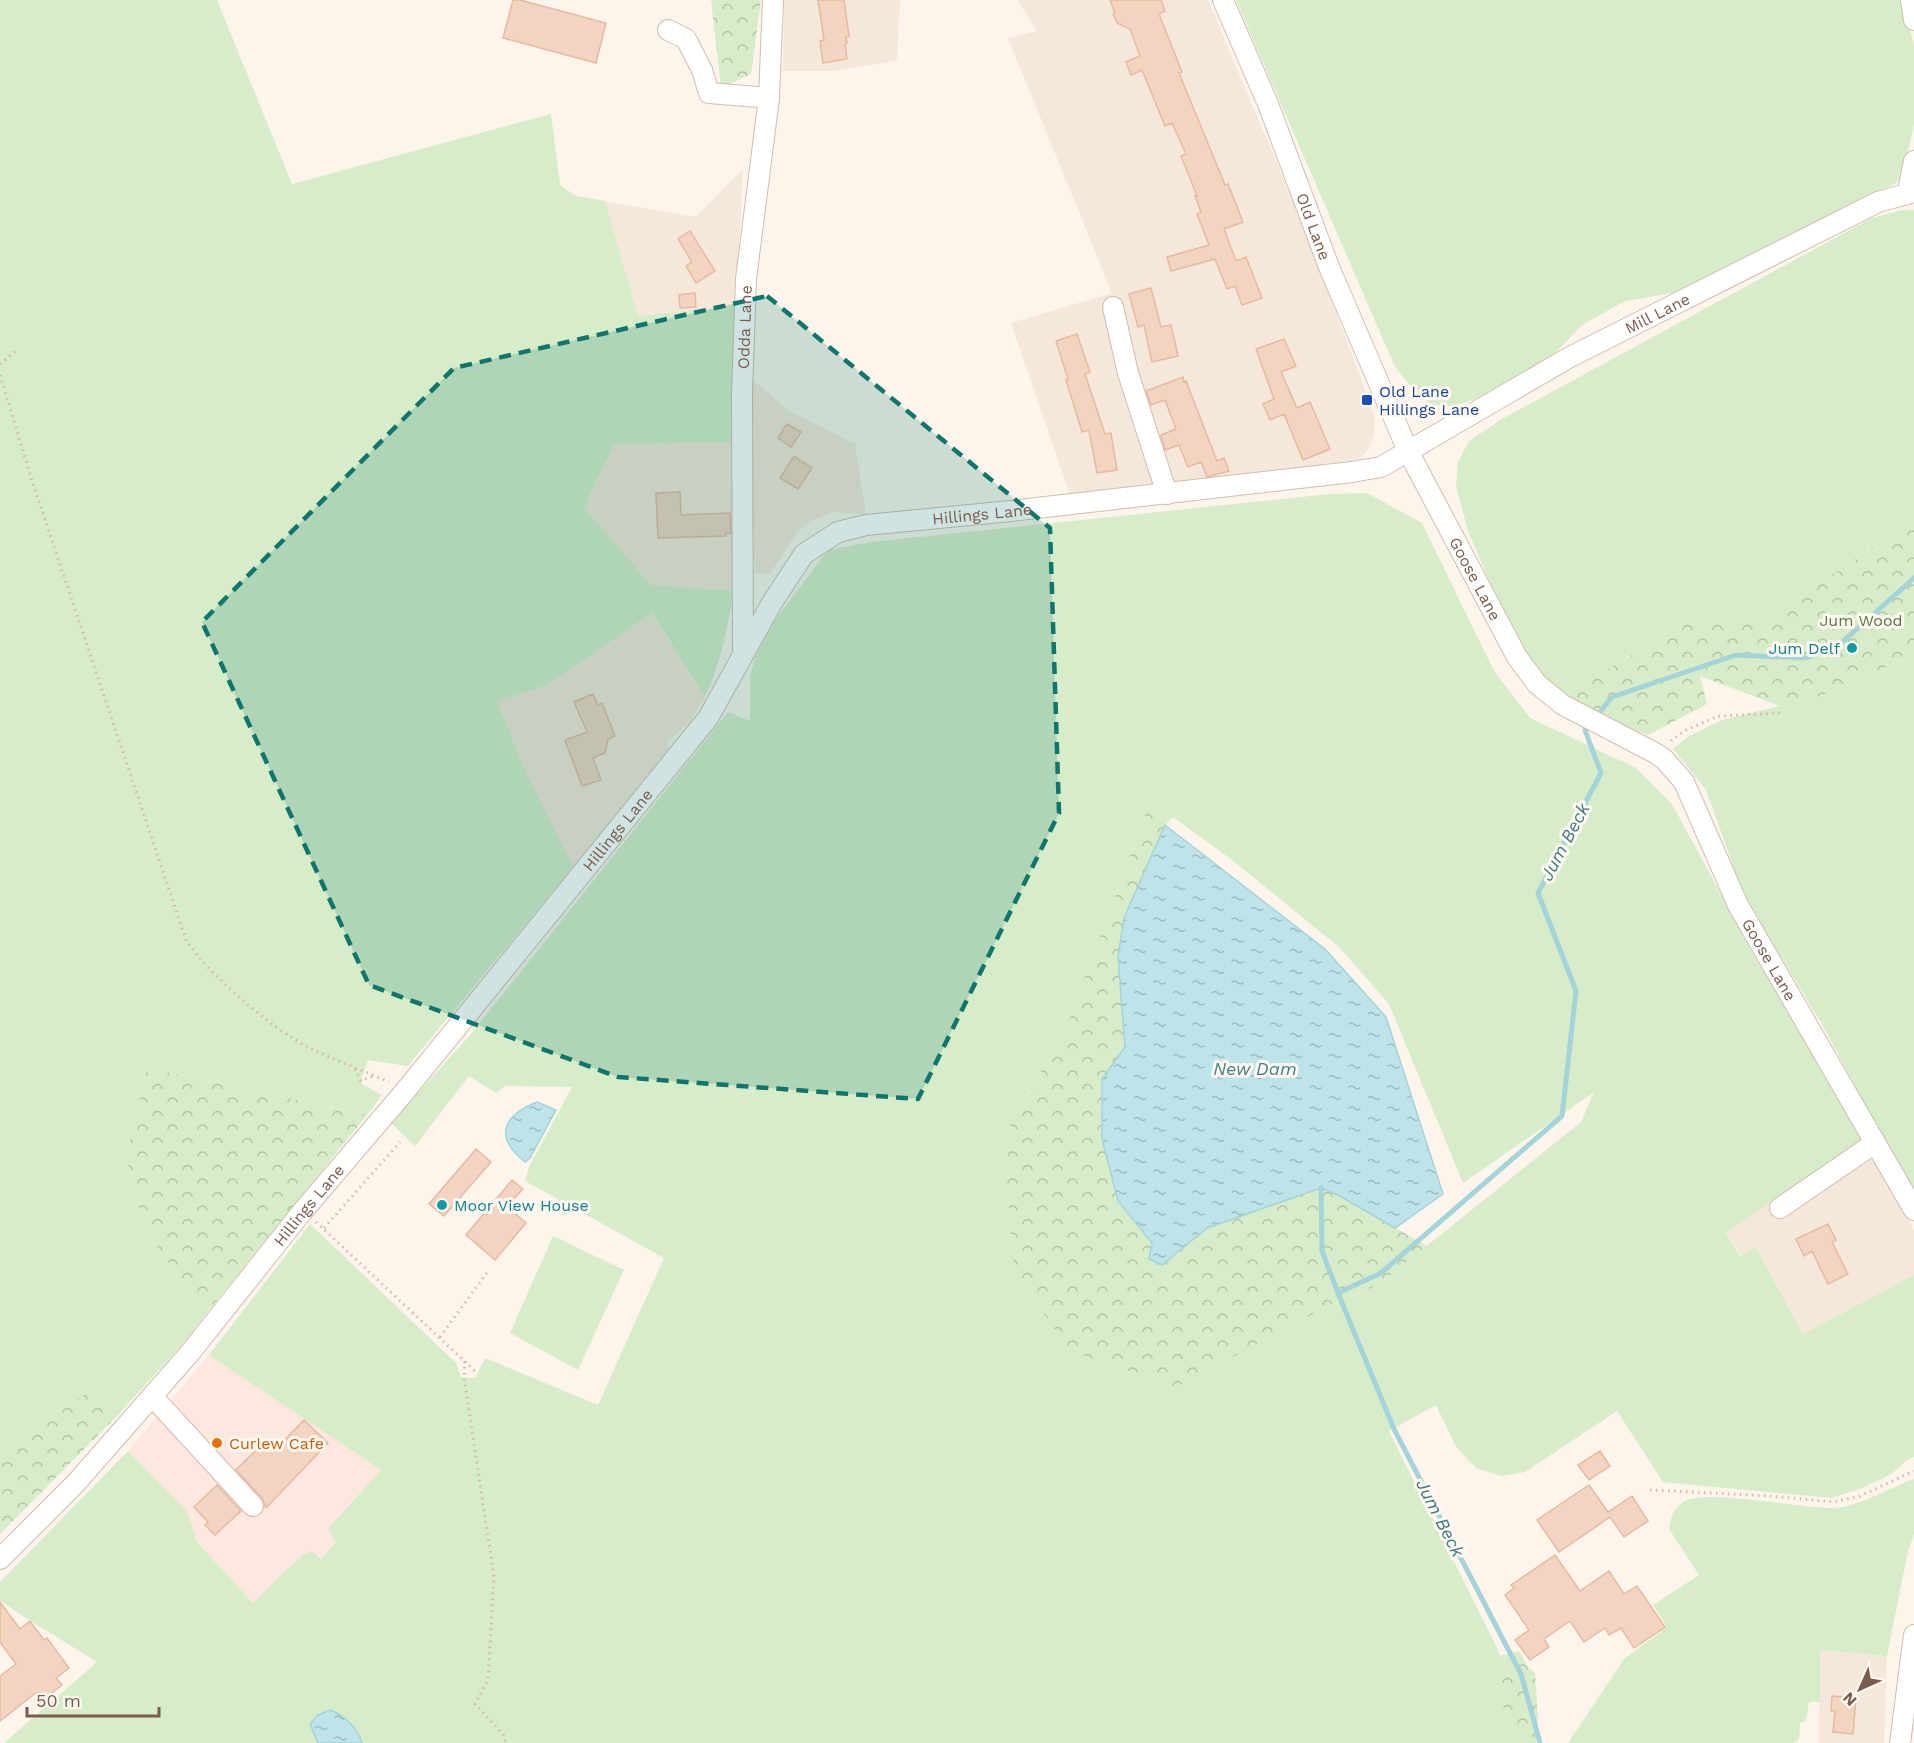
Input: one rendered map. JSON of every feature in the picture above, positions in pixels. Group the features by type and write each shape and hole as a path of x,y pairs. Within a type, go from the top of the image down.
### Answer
{"street":[{"name":"Odda Lane","path":"743,657 742,394 746,279 769,98 773,0"},
{"name":"Old Lane","path":"1223,0 1268,104 1329,267 1408,451"},
{"path":"1911,0 1914,20"},
{"path":"668,30 686,39 702,70 709,93 769,98"},
{"path":"1911,192 1914,160"},
{"name":"Mill Lane","path":"1408,451 1460,423 1570,357 1878,202 1911,192"},
{"path":"1113,307 1128,373 1167,494"},
{"name":"Hillings Lane","path":"0,1559 75,1484 189,1354 302,1212 406,1090 708,718 772,601 804,554 838,532 866,525 1167,494 1352,472 1381,467 1408,451"},
{"name":"Goose Lane","path":"1408,451 1517,657 1537,684 1563,705 1583,717 1610,728 1657,754 1684,782 1738,905 1914,1210"},
{"path":"1780,1208 1875,1143"},
{"path":"152,1396 253,1506"},
{"path":"1900,1743 1914,1642"}],"path":[{"path":"0,364 16,351"},
{"path":"0,375 32,481 186,940 196,955 258,1014 306,1046 406,1090"},
{"path":"1657,754 1683,731 1718,716 1780,713"},
{"path":"354,1067 361,1081 374,1076"},
{"path":"400,1142 324,1228 477,1373"},
{"path":"440,1337 489,1270"},
{"path":"465,1361 464,1377 494,1577 488,1680 475,1704 503,1734 506,1743"},
{"path":"1650,1490 1770,1496 1834,1502 1860,1496 1914,1471"}],"highlighted area":[{"path":"767,296 1050,528 1059,813 918,1099 618,1077 369,985 202,622 454,368"}],"shaded area":[{"path":"784,0 900,0 897,61 830,71 783,71"},
{"path":"1018,0 1208,0 1293,202 1375,418 1370,447 1362,457 1355,460 1071,498 1011,323 1112,293 1008,38 1037,31"},
{"path":"743,169 736,305 638,316 605,201 696,217"},
{"path":"750,377 789,411 855,444 866,514 832,512 813,520 798,531 770,574 755,573 749,479"},
{"path":"733,442 734,591 651,585 584,509 614,444"},
{"path":"652,613 705,697 689,723 667,743 669,748 573,867 526,773 497,701 547,685"},
{"path":"1865,1138 1914,1230 1914,1275 1803,1334 1757,1248 1741,1256 1726,1232"},
{"path":"209,1355 381,1470 328,1527 336,1542 321,1559 312,1551 302,1555 254,1604 197,1542 186,1511 128,1451"},
{"path":"1820,1650 1887,1656 1884,1743 1819,1743"}],"green space":[{"path":"0,0 217,0 292,184 551,114 560,185 576,196 605,201 638,316 736,305 733,442 614,444 584,508 651,585 734,591 719,658 705,697 652,613 547,685 497,701 526,773 573,867 408,1066 368,1060 360,1083 382,1095 367,1115 147,1068 126,1157 144,1227 205,1315 188,1338 116,1417 90,1391 0,1447"},
{"path":"711,0 761,0 751,74 721,88"},
{"path":"1236,0 1903,0 1914,46 1914,125 1903,174 1895,184 1673,293 1625,301 1582,325 1551,357 1476,399 1454,406 1433,405 1418,395 1395,367"},
{"path":"1902,210 1914,210 1914,519 1762,623 1694,617 1564,696 1542,679 1525,652 1488,578 1468,531 1456,486 1458,462 1469,441 1502,419 1872,218"},
{"path":"1367,493 1422,523 1494,671 1530,718 1636,768 1672,804 1756,959 1865,1138 1726,1233 1740,1256 1756,1247 1803,1334 1914,1275 1914,1457 1877,1482 1831,1498 1663,1482 1617,1411 1525,1472 1501,1476 1476,1468 1456,1447 1436,1405 1389,1431 1501,1656 1498,1688 1509,1728 1522,1743 4,1743 97,1662 0,1600 0,1582 128,1451 187,1511 197,1542 253,1603 302,1555 312,1551 321,1559 336,1542 328,1528 381,1470 209,1355 310,1224 456,1363 461,1377 475,1378 485,1358 598,1405 664,1258 525,1181 529,1167 572,1087 505,1086 496,1093 469,1076 415,1146 391,1123 471,1034 728,712 750,721 750,678 755,657 775,620 828,550 871,542 1330,494","holes":["1149,805 1173,817 1232,860 1339,947 1389,1004 1463,1183 1594,1092 1581,1122 1378,1285 1330,1305 1011,1122 1064,1033"]},
{"name":"Jum Wood","path":"1914,519 1914,645 1897,662 1821,696 1780,706 1700,676 1707,704 1648,735 1589,713 1564,696 1694,617 1762,623"},
{"path":"1914,645 1914,1196 1823,1026 1740,885 1706,790 1673,749 1689,736 1722,720 1821,696 1897,662"},
{"path":"1149,805 1173,817 1165,825 1118,957 1125,1047 1102,1080 1102,1139 1118,1201 1152,1243 1171,1258 1207,1228 1321,1188 1340,1196 1427,1246 1378,1285 1330,1305 1177,1387 1069,1351 1014,1269 1006,1173 1011,1122 1064,1033"},
{"path":"147,1068 367,1115 205,1315 144,1227 126,1157"},
{"path":"553,1236 624,1270 578,1370 510,1333"},
{"path":"90,1391 116,1417 0,1534 0,1447"},
{"path":"1914,1479 1914,1534 1908,1551 1887,1656 1820,1650 1820,1702 1809,1702 1806,1721 1800,1723 1799,1739 1793,1743 1568,1743 1624,1659 1667,1627 1653,1605 1699,1575 1669,1529 1673,1514 1683,1502 1695,1498 1712,1497 1836,1508 1866,1500"},
{"path":"1519,1651 1528,1667 1535,1673 1538,1718 1536,1743 1522,1743 1509,1728 1498,1688 1501,1656"}],"water":[{"name":"New Dam","path":"1165,825 1325,949 1386,1017 1443,1194 1395,1228 1340,1196 1321,1188 1207,1228 1162,1265 1149,1259 1152,1243 1118,1201 1102,1139 1102,1079 1125,1047 1118,957 1124,918"},
{"path":"537,1102 556,1110 530,1158 525,1162 509,1144 506,1128 516,1114"},
{"path":"330,1710 350,1723 362,1743 318,1743 310,1724 318,1715"}],"building":[{"path":"513,0 606,23 596,63 503,38"},
{"path":"818,0 844,0 849,36 846,37 847,43 845,44 847,59 823,63 820,41 824,40"},
{"path":"1110,0 1161,0 1165,11 1159,14 1182,72 1179,73 1225,185 1228,184 1243,222 1224,229 1236,261 1246,257 1262,298 1242,305 1235,286 1227,289 1215,259 1171,271 1167,257 1209,245 1197,214 1201,212 1195,196 1197,196 1181,156 1186,154 1172,123 1165,126 1142,70 1131,75 1126,62 1140,56 1130,29 1117,23"},
{"path":"690,231 715,271 696,283 686,266 692,262 678,239"},
{"path":"1151,288 1161,327 1171,325 1178,356 1152,362 1144,325 1138,327 1129,294"},
{"path":"695,293 696,307 680,308 679,295"},
{"path":"1077,334 1090,372 1085,374 1105,434 1111,433 1117,470 1097,473 1089,430 1082,432 1066,380 1068,379 1056,341"},
{"path":"1284,339 1296,366 1281,372 1297,408 1310,402 1330,449 1303,460 1284,414 1270,420 1263,404 1274,399 1256,349"},
{"path":"1183,377 1217,461 1224,458 1229,471 1207,477 1201,462 1188,467 1179,445 1165,450 1161,435 1176,429 1165,400 1151,405 1146,391"},
{"path":"787,424 801,432 791,447 778,438"},
{"path":"794,456 812,468 798,489 780,478"},
{"path":"680,492 681,515 730,513 731,533 726,533 726,536 658,538 656,493"},
{"path":"593,694 598,705 602,703 615,736 608,739 605,753 593,758 601,780 582,786 565,740 587,732 574,702"},
{"path":"476,1149 491,1162 444,1216 429,1204"},
{"path":"512,1180 523,1189 507,1206 526,1223 495,1260 466,1235"},
{"path":"1828,1224 1836,1240 1832,1242 1848,1274 1828,1284 1812,1251 1804,1256 1796,1239"},
{"path":"304,1420 328,1443 266,1508 262,1498 236,1470 267,1439 277,1448"},
{"path":"1600,1451 1610,1466 1589,1480 1578,1465"},
{"path":"217,1485 241,1511 215,1535 205,1525 208,1522 194,1507"},
{"path":"1589,1485 1608,1512 1632,1496 1648,1521 1624,1537 1610,1517 1559,1552 1537,1520"},
{"path":"1555,1555 1580,1591 1609,1571 1624,1594 1637,1586 1665,1627 1634,1648 1621,1628 1609,1635 1605,1628 1584,1642 1570,1621 1544,1639 1549,1647 1530,1660 1515,1640 1529,1630 1505,1595 1514,1588 1511,1585"},
{"path":"0,1602 20,1629 30,1621 44,1640 47,1638 69,1668 56,1678 62,1685 43,1700 37,1692 0,1721 0,1676 16,1664 0,1642"},
{"path":"1832,1696 1856,1698 1853,1734 1833,1732 1835,1711 1831,1711"}],"waterway":[{"name":"Jum Beck","path":"1596,717 1612,697 1736,655 1806,658 1839,645 1914,578"},
{"name":"Jum Beck","path":"1338,1293 1381,1273 1562,1116 1576,991 1538,893 1601,773 1585,730 1590,725"},
{"name":"Jum Beck","path":"1321,1188 1322,1251 1338,1293 1394,1429 1521,1674 1540,1743"}],"place":[{"name":"Old Lane Hillings Lane","path":"1367,400"},
{"name":"Jum Delf","path":"1852,648"},
{"name":"Moor View House","path":"442,1205"},
{"name":"Curlew Cafe","path":"217,1443"}]}
